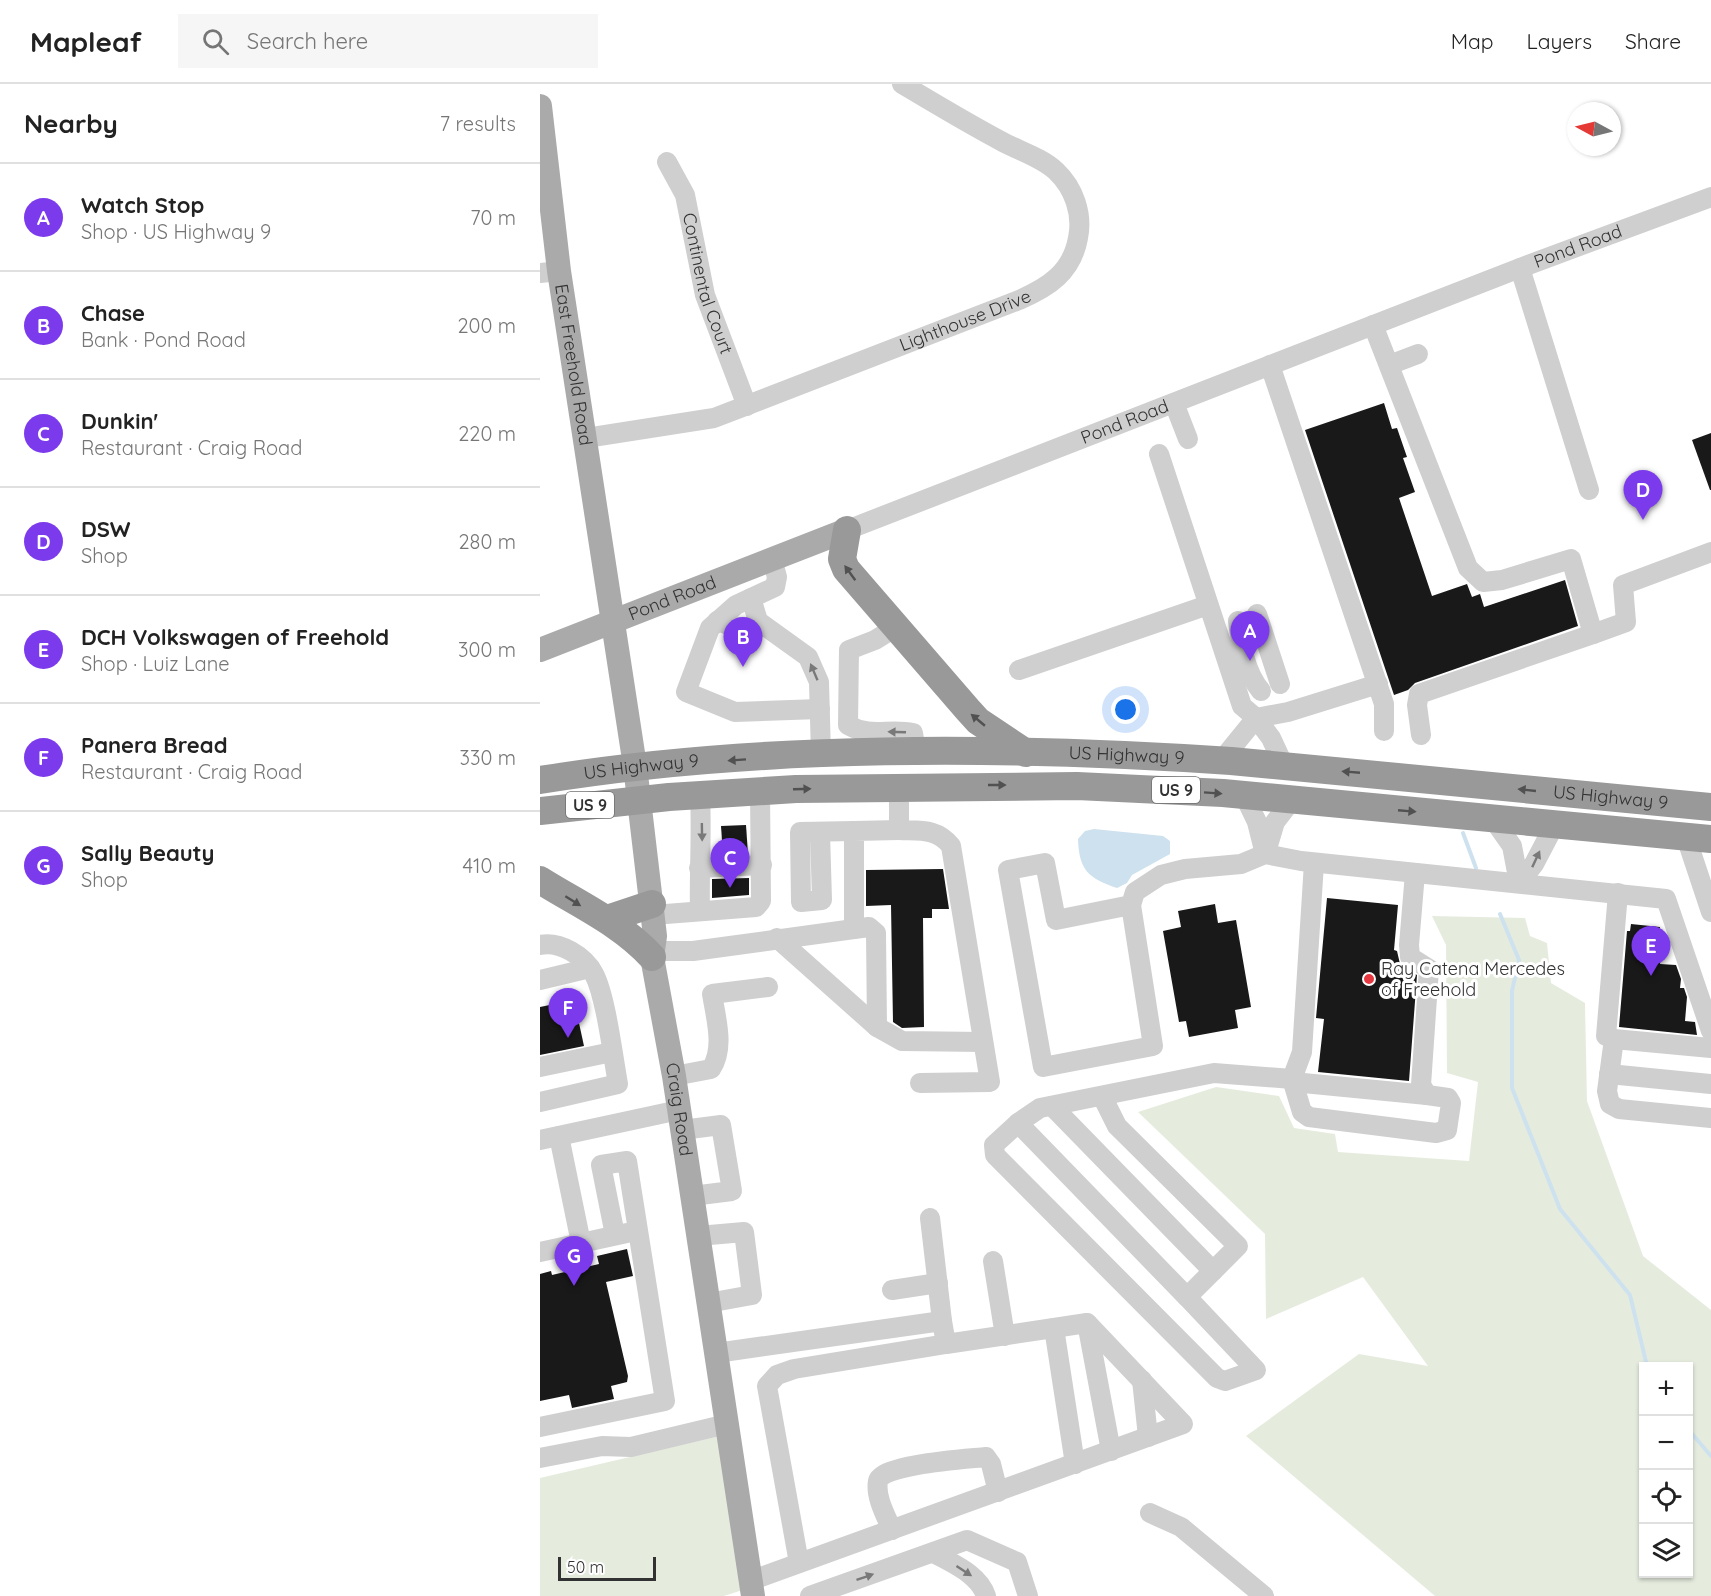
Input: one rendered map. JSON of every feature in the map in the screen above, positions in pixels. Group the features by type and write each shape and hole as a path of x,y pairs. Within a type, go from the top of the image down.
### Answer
{"highway":[{"path":"847,530 842,559 846,569 978,721 1026,753"},
{"name":"US Highway 9","path":"540,780 635,766 822,755 862,743 916,752 975,751 1221,760 1711,807"},
{"name":"US Highway 9","path":"540,811 639,800 760,791 899,786 1077,786 1244,795 1698,838"},
{"path":"540,880 607,919 653,954"},
{"path":"607,919 652,909"}],"main road":[{"name":"East Freehold Road","path":"540,106 549,272 586,438 612,623"},
{"name":"Pond Road","path":"540,650 847,530"},
{"name":"Craig Road","path":"612,623 635,766 655,936 653,954 674,1076 752,1588"}],"street":[{"name":"Lighthouse Drive","path":"586,438 714,418 1041,291 1063,273 1073,257 1080,230 1073,194 1057,172 1037,158 998,140 902,84"},
{"name":"Continental Court","path":"667,162 685,195 705,295 747,406"},
{"name":"Pond Road","path":"847,530 1520,268 1711,197"},
{"path":"1520,268 1590,490"},
{"path":"1373,325 1468,568 1483,582 1502,580 1571,560 1593,634"},
{"path":"1389,365 1418,354"},
{"path":"1270,365 1378,684 1384,704 1384,731"},
{"path":"1174,403 1188,439"},
{"path":"1159,454 1239,699 1242,706 1256,718 1271,738 1284,766"},
{"path":"1421,735 1417,705 1419,694 1626,622 1623,585 1711,552"},
{"path":"772,559 777,577 775,587 736,605 710,628 686,692 735,712 820,709"},
{"path":"751,598 758,621 808,657 819,682 822,755"},
{"path":"1019,670 1208,605"},
{"path":"1239,699 1270,688 1257,614"},
{"path":"717,621 790,644"},
{"path":"862,743 848,725 849,650 875,640 896,627"},
{"path":"1221,760 1256,718 1288,712 1378,684"},
{"path":"899,786 899,830"},
{"path":"652,909 700,910 756,907 763,893 760,791"},
{"path":"700,795 702,837 699,868 700,910"},
{"path":"1244,795 1257,822 1265,854"},
{"path":"1265,854 1275,822 1292,800"},
{"path":"1493,819 1512,846 1519,883"},
{"path":"1519,883 1534,864 1555,824"},
{"path":"854,831 854,929"},
{"path":"820,833 931,831 943,835 951,846 990,1082 920,1083"},
{"path":"1698,838 1711,912"},
{"path":"1131,905 1056,920 1045,863 1008,870 1043,1067 1153,1046 1131,905 1135,892 1161,875 1185,869 1241,864 1265,854 1314,863 1666,899 1711,1031"},
{"path":"1018,1123 1256,1370 1225,1381 1217,1378 995,1155 994,1145 1018,1123 1040,1108 1214,1073 1293,1080 1448,1098 1450,1103 1447,1130 1436,1133 1309,1117 1302,1112 1293,1080 1302,1052 1314,863"},
{"path":"699,868 762,865"},
{"path":"1415,873 1409,945 1410,957 1429,969 1421,1085 1427,1095"},
{"path":"1618,893 1606,1036 1614,1039 1711,1048"},
{"path":"653,954 693,951 869,927 876,933 877,1027"},
{"path":"777,938 877,1027 902,1041 983,1042"},
{"path":"540,945 558,944 590,968 597,982 618,1084 540,1102"},
{"path":"540,980 590,968"},
{"path":"674,1076 711,1070 716,1061 719,1043 712,994 768,987"},
{"path":"1614,1039 1607,1091 1610,1104 1619,1109 1711,1118"},
{"path":"540,1067 612,1052"},
{"path":"1609,1074 1711,1084"},
{"path":"1102,1095 1116,1126 1238,1246 1187,1297"},
{"path":"1052,1106 1213,1271"},
{"path":"581,1243 550,1138 680,1120 721,1125 732,1191 692,1196"},
{"path":"540,1427 665,1401 627,1161 601,1165 615,1235"},
{"path":"930,1218 946,1344"},
{"path":"540,1252 638,1230"},
{"path":"698,1236 744,1232 752,1295 708,1303"},
{"path":"993,1261 1005,1335"},
{"path":"892,1290 939,1283"},
{"path":"716,1353 942,1321"},
{"path":"799,1563 767,1386 777,1375 794,1369 1087,1323"},
{"path":"752,1588 799,1563 1183,1424 1087,1323"},
{"path":"1087,1323 1111,1451"},
{"path":"1054,1328 1075,1464"},
{"path":"1142,1380 1148,1437"},
{"path":"572,1421 586,1449"},
{"path":"540,1458 602,1446 631,1447 727,1424"},
{"path":"892,1530 880,1503 878,1481 883,1474 902,1467 986,1457 991,1464 998,1492"},
{"path":"1150,1513 1181,1527 1264,1596"},
{"path":"810,1596 967,1540 1017,1562 1028,1596"},
{"path":"934,1553 970,1574 984,1589 986,1596"}],"shaded area":[{"path":"1432,916 1525,918 1530,936 1547,943 1551,983 1585,1003 1587,1101 1643,1256 1711,1310 1711,1596 1435,1596 1246,1436 1359,1354 1428,1366 1363,1277 1266,1319 1265,1234 1138,1112 1216,1087 1279,1096 1294,1128 1335,1134 1338,1152 1469,1161 1478,1082 1447,1073 1446,945"},
{"path":"724,1435 752,1587 724,1596 540,1596 540,1478"}],"water":[{"path":"1094,829 1163,836 1170,841 1170,854 1132,875 1127,883 1117,888 1092,876 1080,858 1078,839 1085,831"}],"building":[{"path":"1384,403 1392,429 1397,428 1407,457 1403,458 1415,492 1399,498 1432,596 1467,584 1472,597 1480,594 1484,607 1565,580 1578,626 1415,683 1408,690 1394,695 1305,430"},
{"path":"1711,433 1711,490 1710,490 1692,440"},
{"path":"746,825 748,854 723,855 721,826"},
{"path":"943,869 949,909 932,909 932,918 923,918 924,1027 902,1028 893,1022 891,905 866,906 866,870"},
{"path":"749,878 749,895 712,898 712,879"},
{"path":"1327,898 1398,905 1394,950 1397,951 1400,964 1417,975 1409,1081 1318,1072 1324,1019 1316,1018"},
{"path":"1215,904 1218,923 1236,920 1251,1007 1235,1010 1238,1028 1189,1037 1186,1021 1179,1022 1163,931 1181,927 1178,911"},
{"path":"1631,924 1660,927 1659,933 1665,934 1667,944 1663,944 1660,964 1676,965 1681,979 1680,988 1684,988 1687,997 1685,1021 1695,1022 1697,1035 1619,1027 1627,931 1630,931"},
{"path":"574,1000 584,1046 540,1055 540,1007"},
{"path":"627,1249 633,1276 606,1282 628,1376 627,1382 611,1386 614,1399 572,1408 569,1395 540,1401 540,1274 551,1271 552,1275 599,1264 597,1256"}],"waterway":[{"path":"1463,833 1476,868"},
{"path":"1500,914 1519,960 1512,991 1512,1088 1560,1209 1630,1295 1646,1362"},
{"path":"1693,1435 1711,1456"}],"place":[{"name":"DSW","path":"1643,520"},
{"name":"Watch Stop","path":"1250,661"},
{"name":"Chase","path":"743,667"},
{"name":"Dunkin'","path":"730,888"},
{"name":"DCH Volkswagen of Freehold","path":"1651,976"},
{"name":"Ray Catena Mercedes of Freehold","path":"1369,979"},
{"name":"Panera Bread","path":"568,1038"},
{"name":"Sally Beauty","path":"574,1286"}]}
